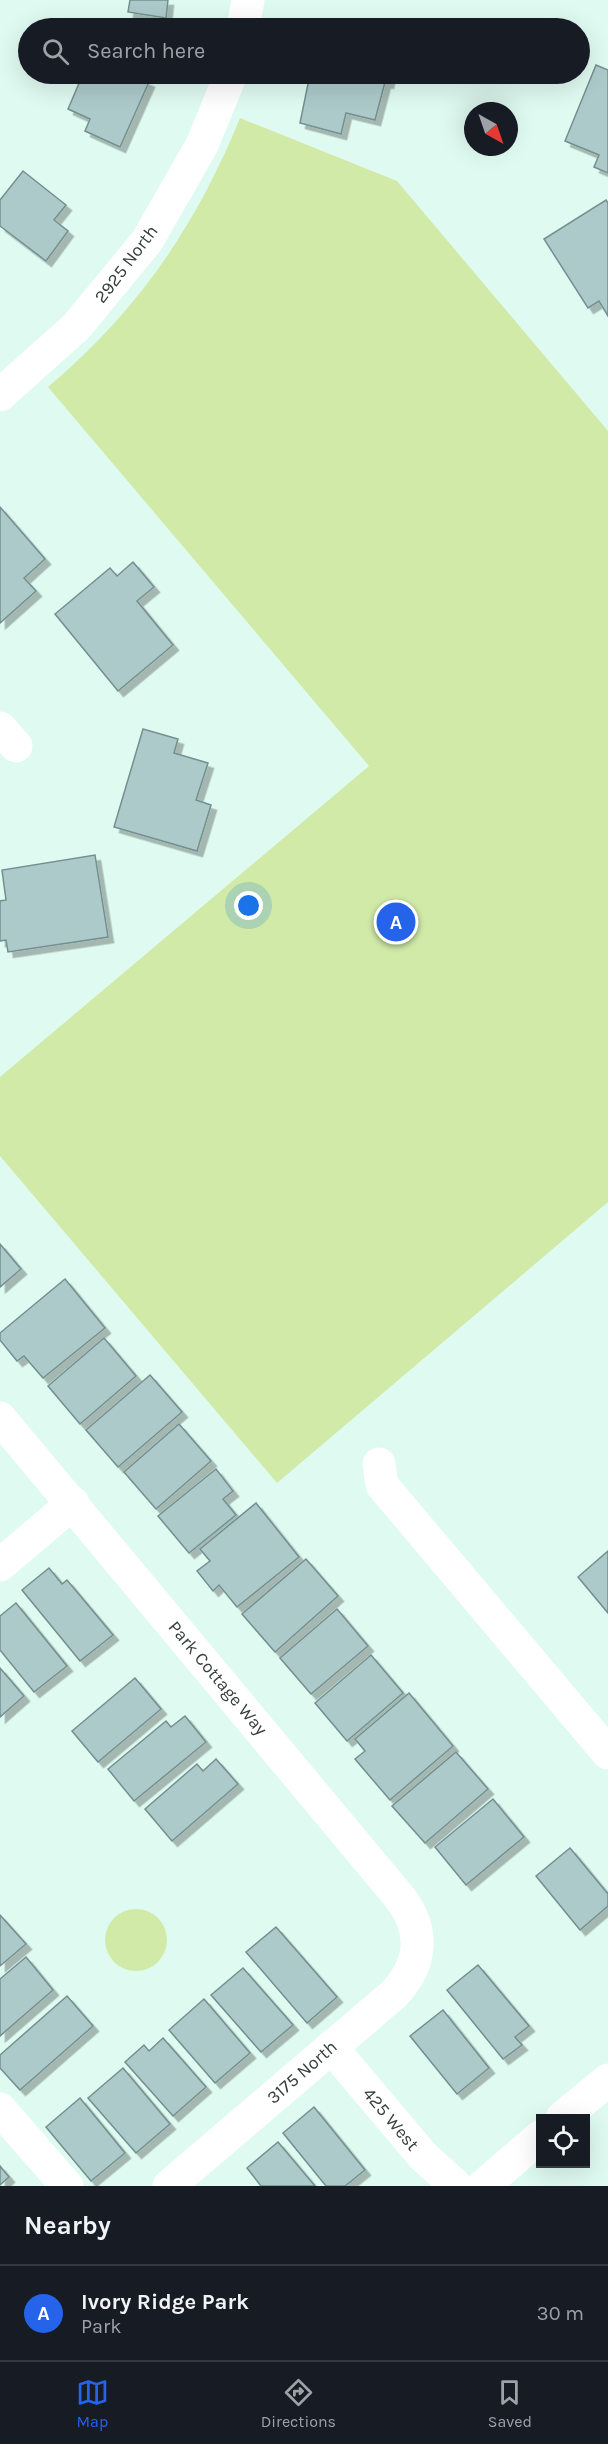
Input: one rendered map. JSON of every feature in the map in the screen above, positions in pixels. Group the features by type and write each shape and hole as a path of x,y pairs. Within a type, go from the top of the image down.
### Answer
{"street":[{"path":"245,18 248,0"},
{"name":"2925 North","path":"0,395 76,327 147,241 202,145 227,84"},
{"name":"Park Cottage Way","path":"0,1418 401,1899 411,1913 418,1947"},
{"path":"379,1464 382,1485 608,1753"},
{"path":"0,1565 73,1503"},
{"name":"3175 North","path":"169,2186 407,1980 415,1965 418,1947"},
{"name":"425 West","path":"331,2048 423,2156 456,2186"},
{"path":"567,2114 608,2080"},
{"path":"0,2109 67,2186"},
{"path":"483,2186 536,2140"}],"green space":[{"path":"240,118 397,181 608,431 608,1202 277,1483 0,1156 0,1077 369,766 48,387 110,328 161,264 184,231 204,195"},
{"path":"136,1909 148,1911 158,1918 165,1928 167,1940 165,1952 158,1962 148,1969 136,1971 124,1969 114,1962 107,1952 105,1940 107,1928 114,1918 124,1911"}],"building":[{"path":"130,0 168,0 166,18 128,12"},
{"path":"596,65 608,70 608,173 594,167 599,155 565,141"},
{"path":"79,84 148,84 120,147 85,131 90,119 68,109"},
{"path":"308,84 384,84 375,120 346,113 341,134 300,123"},
{"path":"23,171 66,205 54,220 68,231 46,261 0,226 0,200"},
{"path":"606,200 608,203 608,316 599,301 588,308 544,239"},
{"path":"0,507 45,559 24,578 36,591 0,623"},
{"path":"133,562 154,587 137,601 173,645 118,691 55,614 110,568 117,576"},
{"path":"143,729 178,739 174,753 208,763 196,800 211,805 197,851 114,827"},
{"path":"95,855 108,937 8,952 6,940 0,941 0,901 6,900 2,870"},
{"path":"0,1244 21,1269 0,1287"},
{"path":"65,1279 105,1328 43,1378 24,1356 17,1361 0,1340 0,1333"},
{"path":"104,1338 136,1376 80,1424 48,1386"},
{"path":"150,1375 182,1412 118,1467 86,1430"},
{"path":"179,1424 211,1461 156,1509 124,1472"},
{"path":"216,1469 233,1491 223,1499 236,1515 189,1553 158,1516"},
{"path":"256,1503 299,1557 237,1607 219,1585 213,1591 197,1571 210,1561 200,1549"},
{"path":"608,1551 608,1613 578,1577"},
{"path":"306,1559 338,1596 275,1652 242,1614"},
{"path":"49,1568 62,1584 67,1580 113,1635 80,1661 22,1590"},
{"path":"16,1603 67,1666 34,1692 0,1650 0,1616"},
{"path":"337,1609 368,1646 311,1694 280,1658"},
{"path":"371,1655 403,1693 347,1741 315,1703"},
{"path":"0,1668 24,1696 0,1717"},
{"path":"135,1678 161,1709 98,1762 72,1731"},
{"path":"409,1693 453,1746 390,1800 355,1759 365,1751 355,1739"},
{"path":"185,1716 206,1742 134,1801 108,1769 166,1721 171,1727"},
{"path":"456,1752 488,1789 425,1843 392,1806"},
{"path":"216,1759 238,1784 172,1841 145,1809 197,1764 203,1771"},
{"path":"493,1799 524,1837 466,1885 435,1847"},
{"path":"570,1848 608,1894 608,1906 580,1930 536,1876"},
{"path":"0,1915 26,1944 0,1966"},
{"path":"276,1927 337,1997 307,2023 246,1952"},
{"path":"26,1957 53,1990 0,2036 0,1979"},
{"path":"478,1965 529,2026 515,2037 522,2045 503,2059 447,1990"},
{"path":"243,1968 293,2025 261,2052 211,1995"},
{"path":"67,1996 93,2026 20,2090 0,2068 0,2055"},
{"path":"204,1999 250,2053 215,2083 169,2030"},
{"path":"443,2010 489,2068 457,2094 410,2036"},
{"path":"163,2038 206,2087 173,2116 125,2062 144,2045 149,2051"},
{"path":"123,2068 170,2124 136,2153 88,2098"},
{"path":"80,2098 125,2153 91,2181 46,2127"},
{"path":"314,2107 365,2170 345,2186 326,2186 283,2133"},
{"path":"278,2142 315,2186 261,2186 247,2168"},
{"path":"0,2166 9,2177 0,2185"}],"place":[{"name":"Ivory Ridge Park","path":"396,922"}]}
